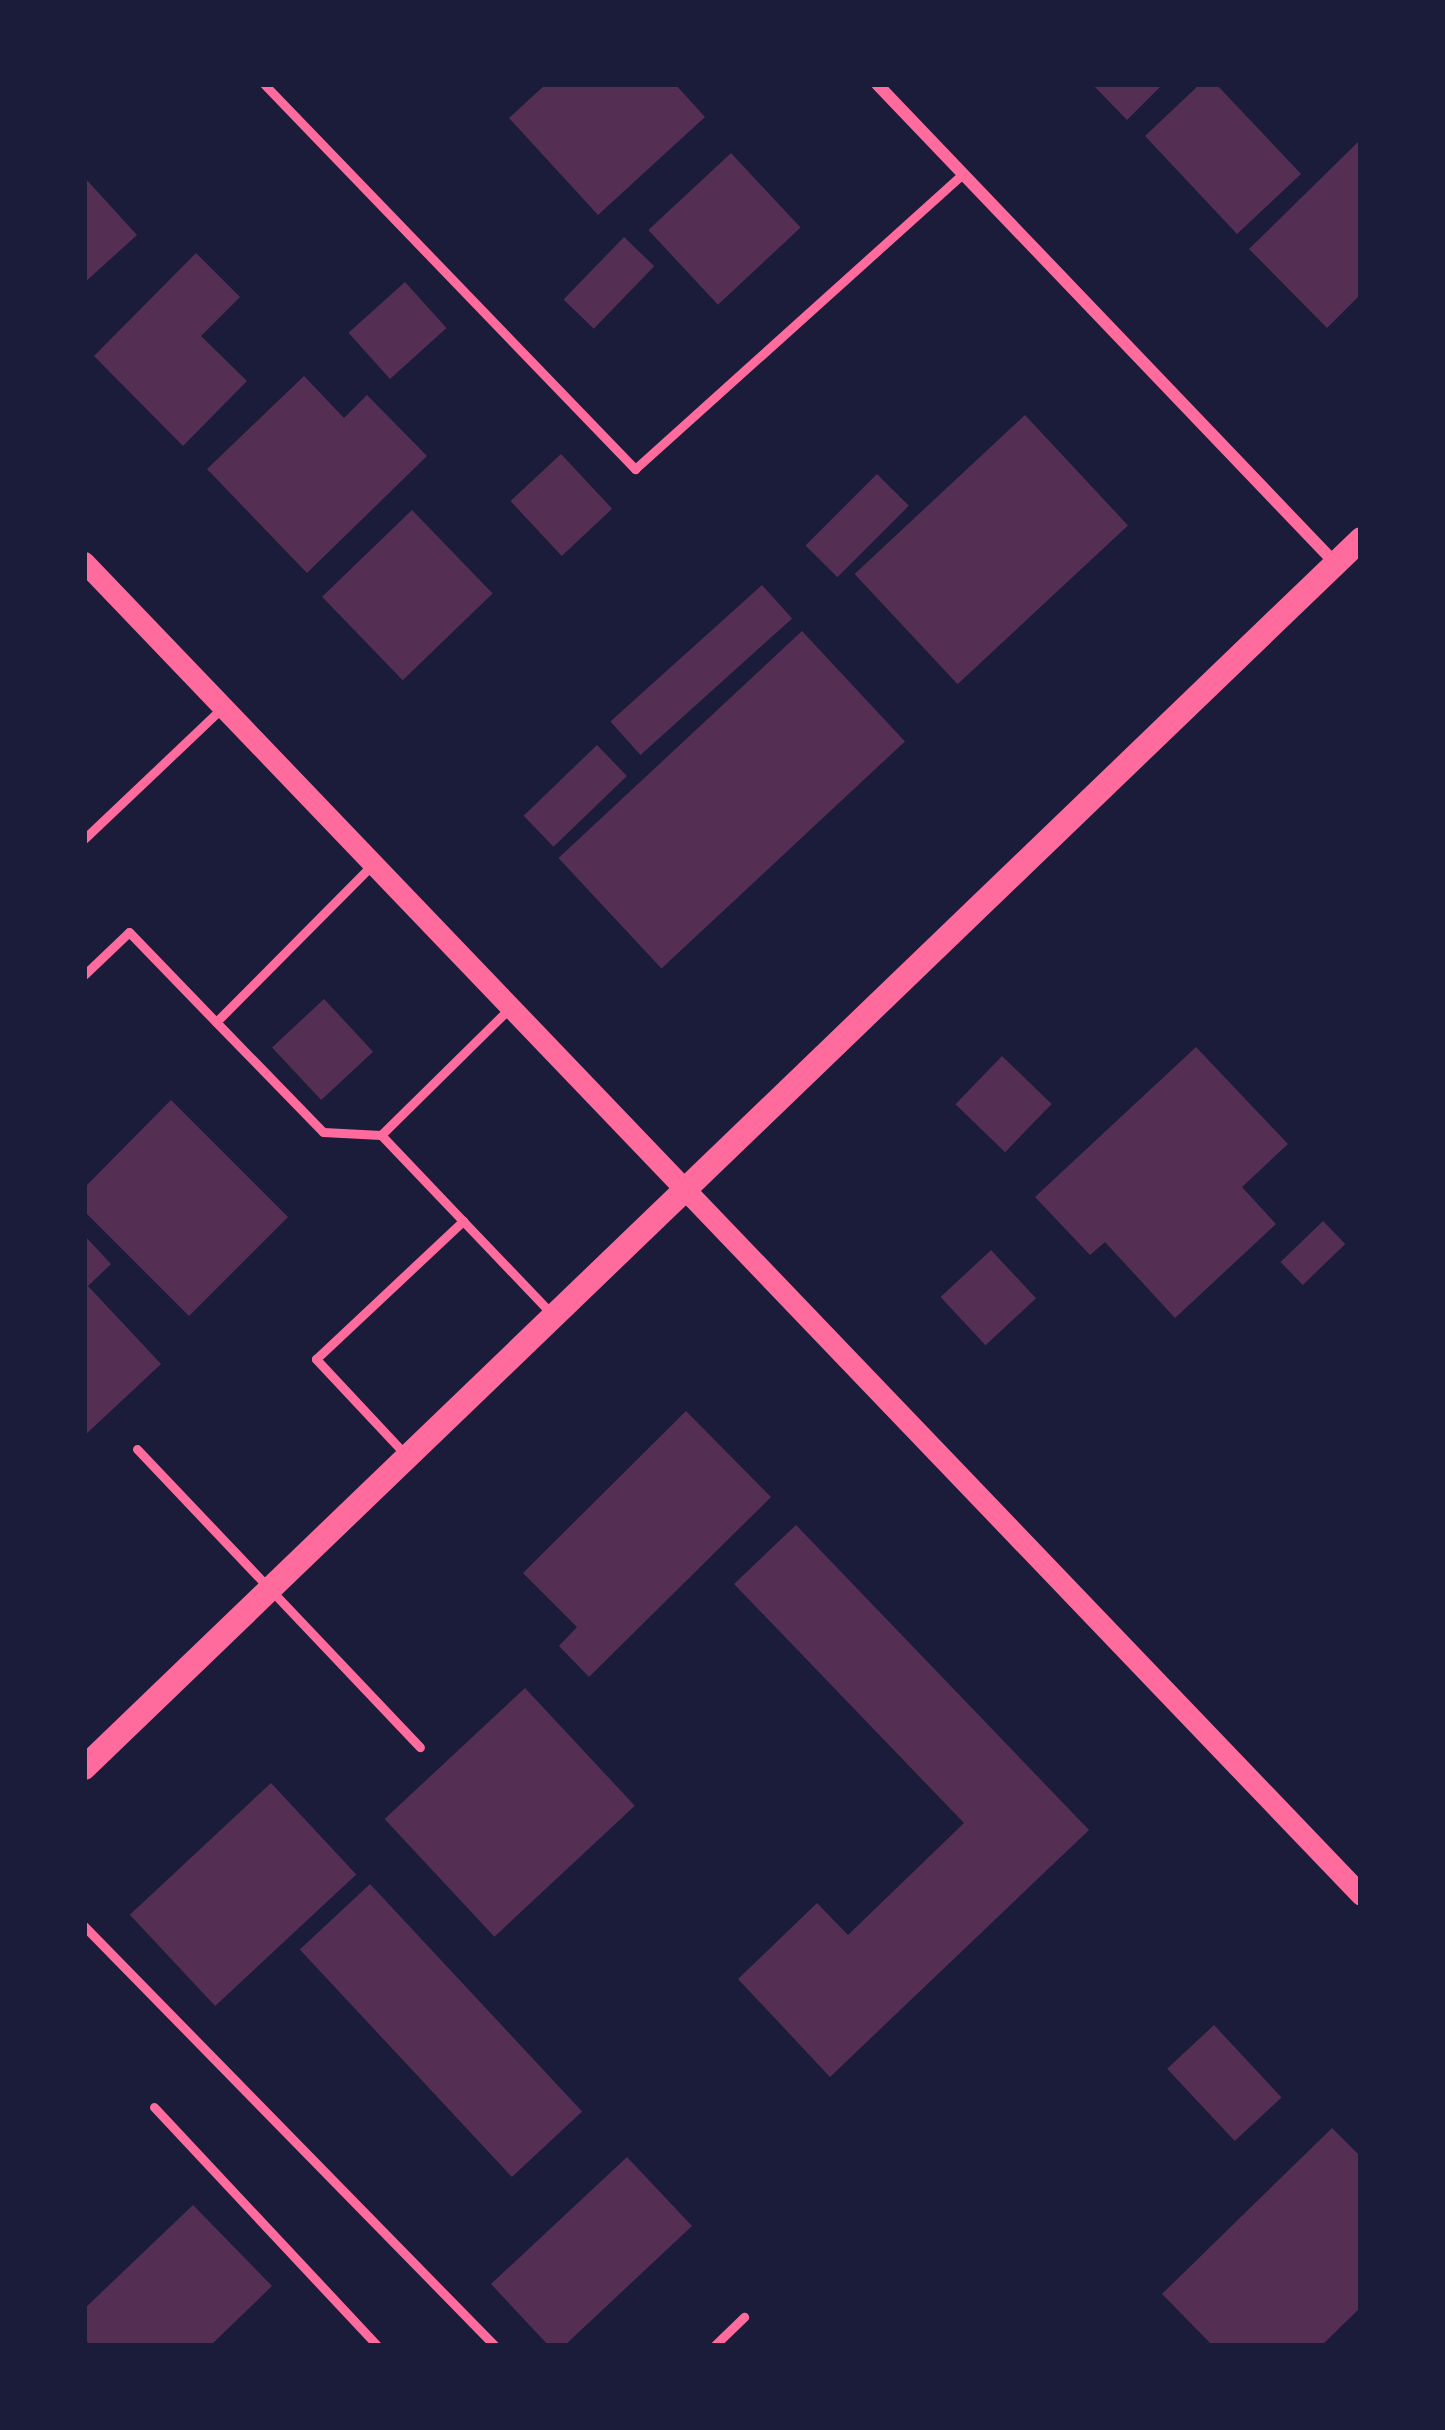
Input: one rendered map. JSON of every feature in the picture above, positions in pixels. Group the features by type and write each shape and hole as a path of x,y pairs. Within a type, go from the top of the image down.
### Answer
{"main road":[{"path":"84,1768 1361,538"}],"street":[{"path":"877,84 1335,563"},
{"path":"84,562 1361,1894"}],"lane":[{"path":"264,84 635,469 963,174"},
{"path":"84,839 223,707"},
{"path":"216,1022 372,864"},
{"path":"84,975 129,932 323,1132 381,1136 554,1316"},
{"path":"381,1136 510,1008"},
{"path":"408,1456 316,1359 463,1220"},
{"path":"137,1449 420,1747"},
{"path":"84,1926 495,2346"},
{"path":"154,2107 378,2346"},
{"path":"714,2346 745,2317"}],"building":[{"path":"546,84 675,84 705,117 598,215 509,118"},
{"path":"1092,84 1163,84 1127,120"},
{"path":"1200,84 1216,84 1301,174 1237,234 1145,136"},
{"path":"1361,139 1361,294 1327,328 1249,249"},
{"path":"731,153 801,228 718,305 648,230"},
{"path":"84,177 137,235 84,283"},
{"path":"624,237 654,266 594,329 564,300"},
{"path":"196,253 240,297 201,336 247,381 183,446 94,356"},
{"path":"405,282 446,328 390,379 349,333"},
{"path":"304,376 344,418 367,395 427,456 307,573 207,469"},
{"path":"1025,415 1128,525 958,684 855,574"},
{"path":"561,454 612,509 562,556 511,501"},
{"path":"877,474 909,506 837,577 806,545"},
{"path":"412,510 493,593 403,680 322,597"},
{"path":"762,585 792,618 641,755 610,722"},
{"path":"802,631 905,741 661,969 558,858"},
{"path":"597,745 627,776 553,847 524,816"},
{"path":"324,999 373,1052 321,1100 272,1047"},
{"path":"1196,1047 1288,1144 1242,1187 1276,1224 1175,1318 1105,1242 1090,1255 1035,1197"},
{"path":"1002,1056 1052,1104 1005,1152 955,1104"},
{"path":"171,1100 288,1217 189,1316 84,1211 84,1188"},
{"path":"1323,1221 1345,1244 1303,1285 1281,1262"},
{"path":"84,1235 111,1264 88,1286 161,1364 84,1436"},
{"path":"991,1250 1036,1298 986,1345 941,1297"},
{"path":"686,1411 771,1497 589,1677 559,1646 577,1627 523,1573"},
{"path":"796,1525 1089,1830 830,2077 738,1979 817,1903 848,1935 964,1823 734,1584"},
{"path":"525,1688 635,1806 494,1937 385,1819"},
{"path":"271,1783 356,1874 215,2006 130,1915"},
{"path":"370,1884 582,2111 512,2177 300,1949"},
{"path":"1214,2025 1282,2097 1235,2141 1167,2069"},
{"path":"1332,2128 1361,2157 1361,2307 1321,2346 1213,2346 1162,2294"},
{"path":"627,2157 692,2226 564,2346 549,2346 491,2284"},
{"path":"193,2205 272,2286 210,2346 91,2346 84,2338 84,2309"}]}
